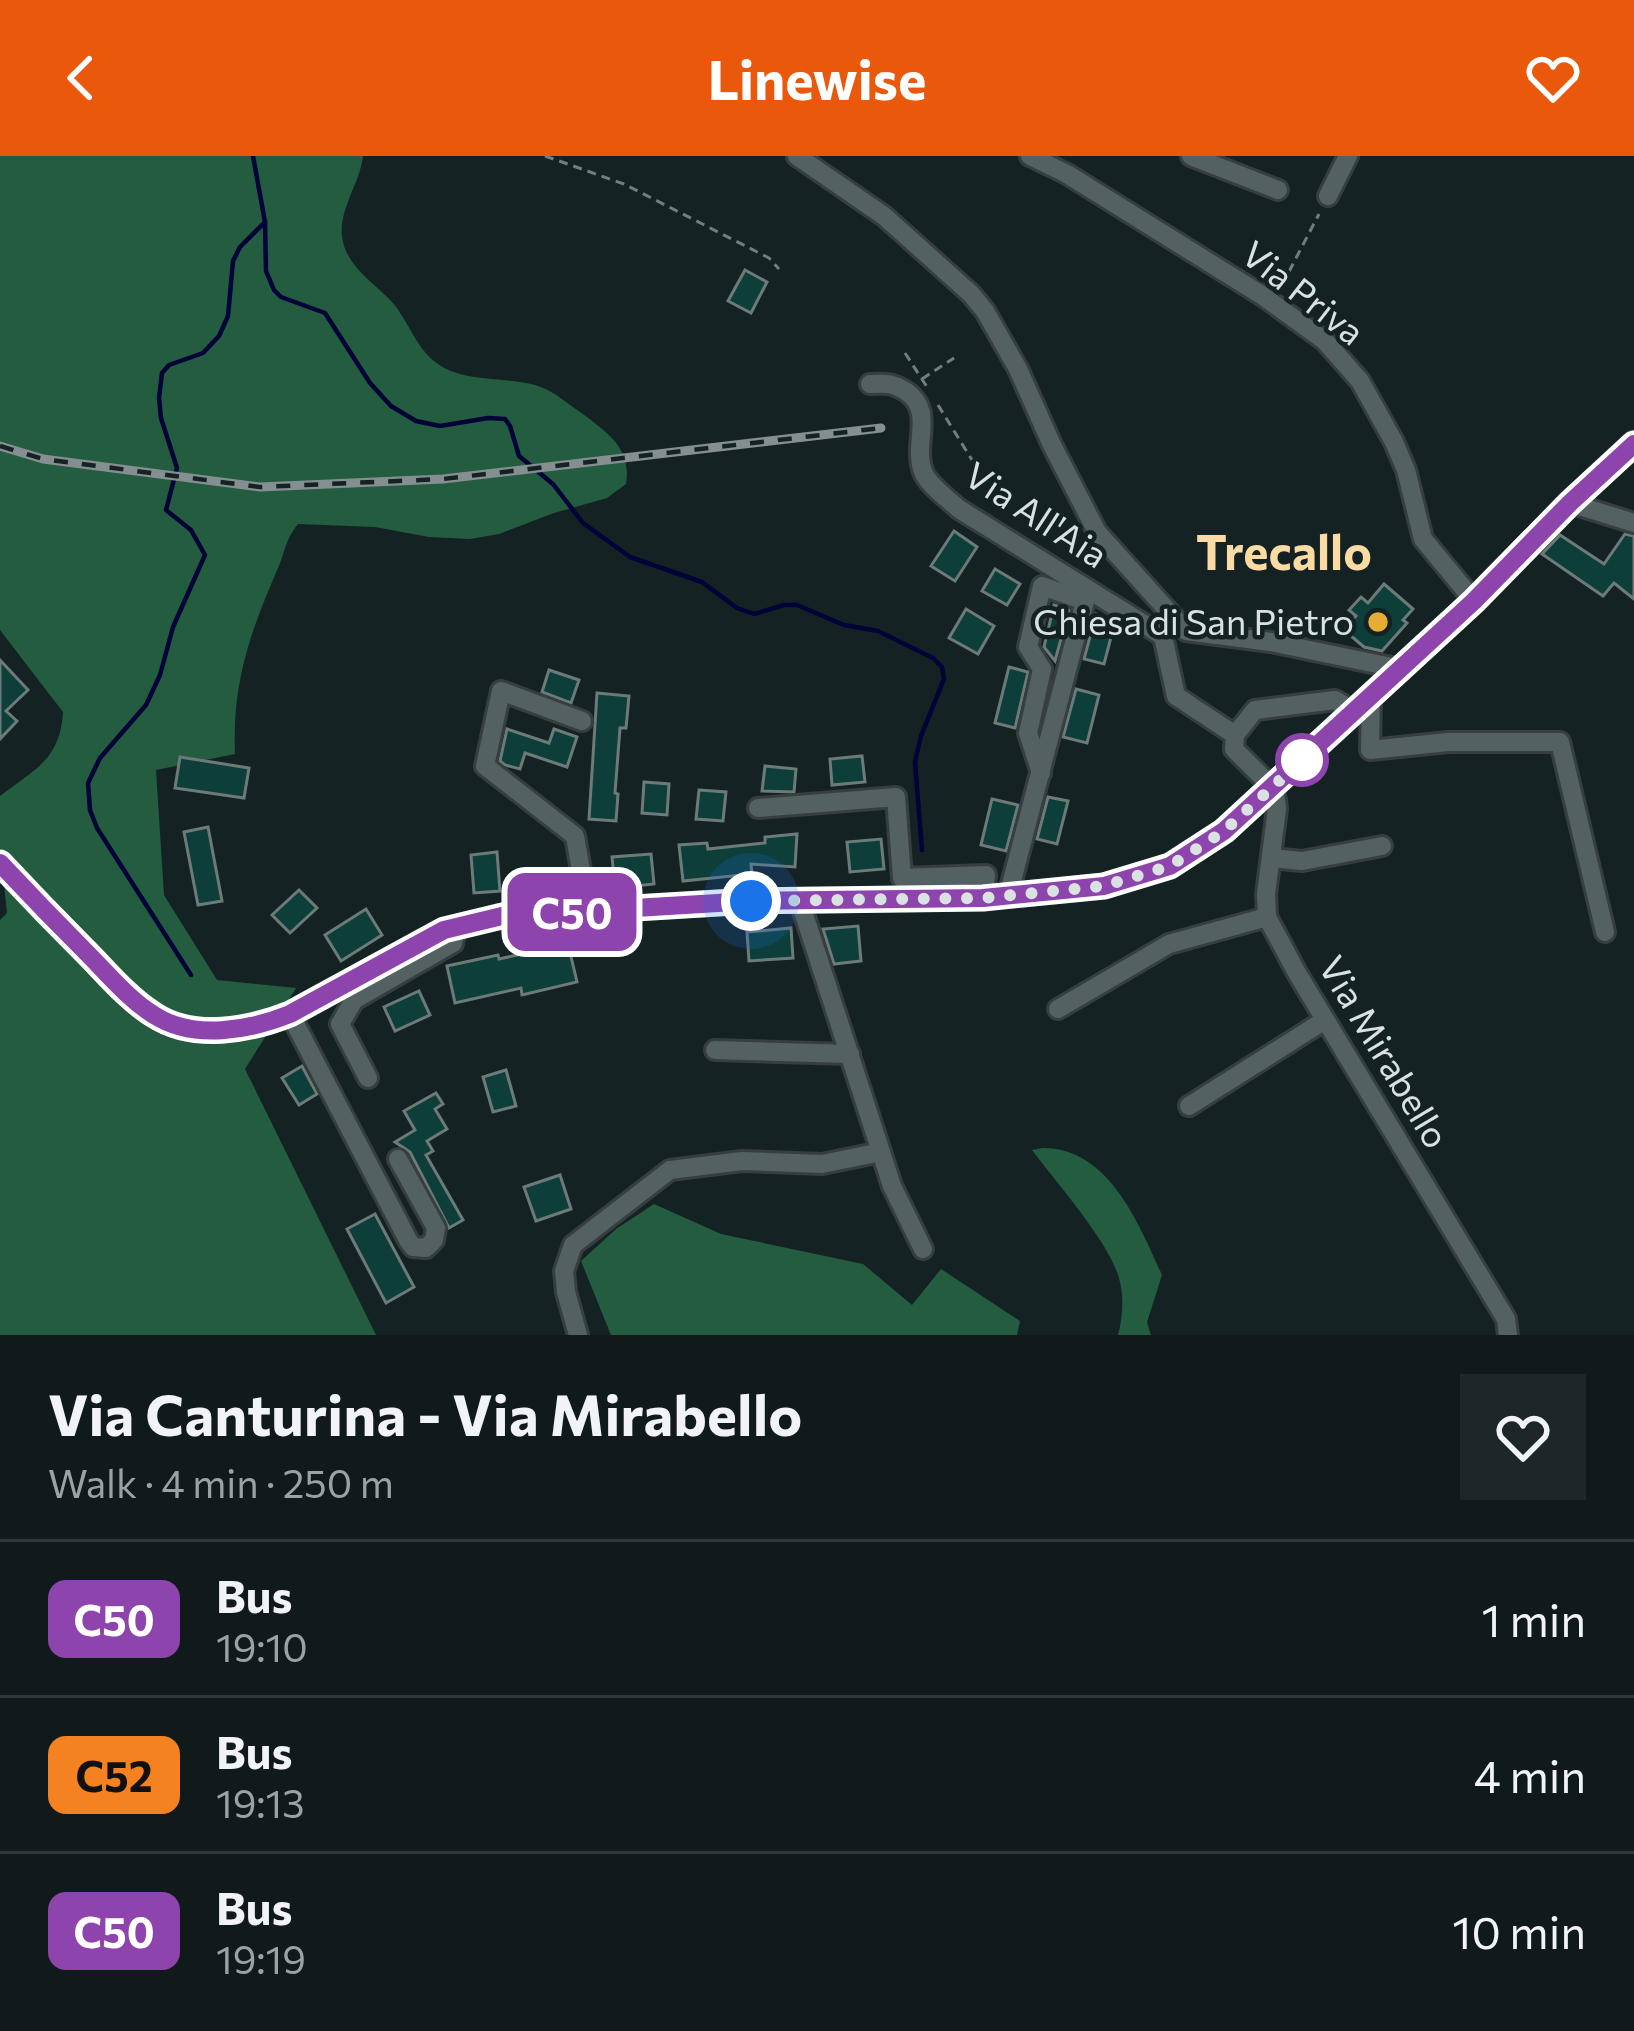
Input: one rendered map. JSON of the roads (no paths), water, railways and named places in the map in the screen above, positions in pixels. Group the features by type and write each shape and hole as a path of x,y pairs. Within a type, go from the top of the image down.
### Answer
{"main road":[{"path":"4,874 123,991 157,1018 190,1029 265,1024 444,930 502,916 751,901 983,898 1104,886 1170,866 1224,831 1474,601 1634,443"}],"street":[{"path":"797,156 884,216 985,311 1097,532 1186,631 1271,642 1401,669"},
{"name":"Via Priva","path":"1030,156 1067,165 1324,341 1376,405 1406,470 1424,539 1474,601"},
{"name":"Via Priva","path":"1191,156 1278,190"},
{"path":"1328,196 1348,156"},
{"name":"Via All'Aia","path":"870,384 893,382 917,400 924,474 959,508 1163,636 1176,695 1235,735"},
{"path":"1570,503 1634,524"},
{"path":"1008,896 1041,773 1085,601 1042,586 1028,647 1042,669 1028,733 1041,773"},
{"path":"582,721 501,691 485,766 575,836 588,911"},
{"path":"1058,1010 1168,944 1267,917 1277,809 1272,788 1234,749 1235,735 1255,710 1335,700 1363,704 1370,750 1448,742 1560,742 1605,932"},
{"path":"758,808 896,797 902,878 986,875 983,898"},
{"path":"1271,858 1302,860 1382,846"},
{"path":"800,902 892,1186 923,1249"},
{"name":"Via Mirabello","path":"1267,917 1506,1318 1508,1335"},
{"path":"368,1078 340,1024 354,1000 453,943 456,927"},
{"path":"290,1014 407,1240 426,1248 436,1228 398,1160"},
{"path":"1189,1106 1325,1020"},
{"path":"715,1050 850,1054"},
{"path":"578,1335 564,1271 573,1244 670,1170 742,1161 822,1164 881,1152"}],"waterway":[{"path":"253,156 265,222 266,271 274,290 325,313 370,383 391,406 416,421 440,426 505,419 519,456 553,484 583,523 630,557 702,582 737,608 754,614 797,605 844,625 878,631 942,667 944,679 915,762 922,850"},
{"path":"191,975 97,828 88,783 100,758 146,705 205,555 191,530 166,510 177,468 161,418 162,373 169,365 203,353 219,336 228,316 233,261 265,222"}],"railway":[{"path":"0,446 43,459 260,487 443,479 881,428"}],"place":[{"name":"Chiesa di San Pietro","path":"1378,622"}],"district":[{"name":"Trecallo","path":"1284,553"}]}
